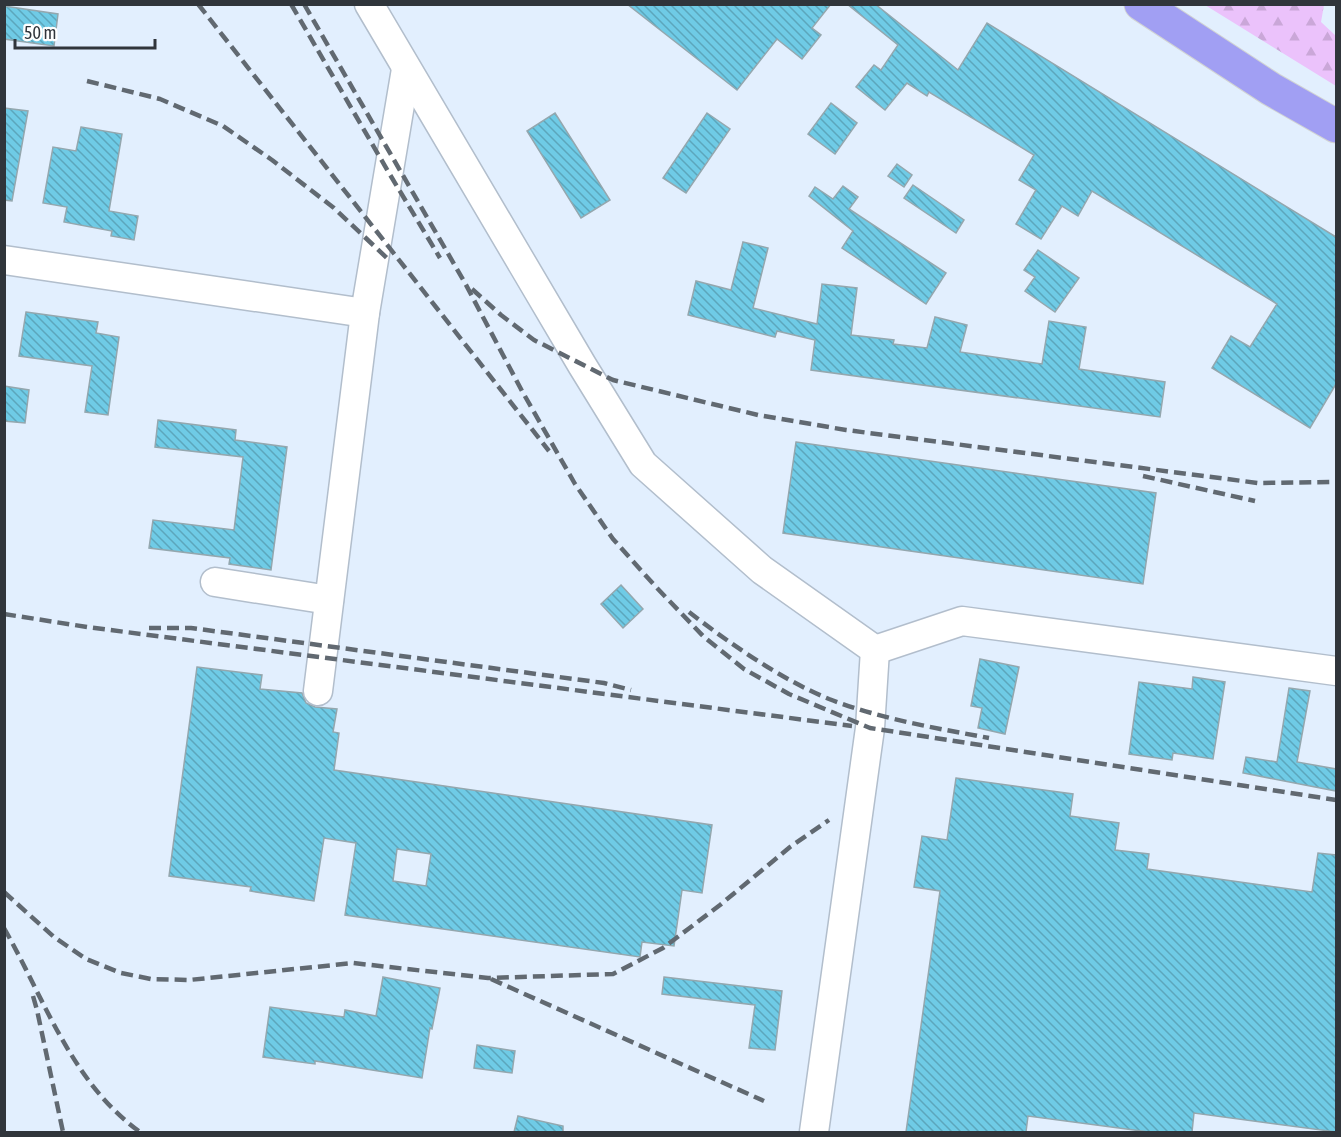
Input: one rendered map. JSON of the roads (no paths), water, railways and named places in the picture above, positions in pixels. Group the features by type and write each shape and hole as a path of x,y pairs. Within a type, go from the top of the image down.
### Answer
{"highway":[{"path":"1141,4 1271,89 1336,126"}],"lane":[{"path":"369,4 643,464 762,570 875,650"},
{"path":"318,691 365,313 406,69"},
{"path":"4,260 365,313"},
{"path":"215,582 329,600"},
{"path":"875,650 962,621 1336,671"},
{"path":"814,1132 870,728 875,650"}],"railway":[{"path":"198,4 549,451"},
{"path":"291,4 440,258"},
{"path":"304,4 465,283 522,391 575,484 613,539 656,587 704,637 744,669 789,694 870,728 1336,800"},
{"path":"87,81 160,99 223,126 334,208 389,260"},
{"path":"472,289 534,340 613,380 758,415 846,430 1258,483 1336,482"},
{"path":"1143,476 1255,501"},
{"path":"689,612 756,660 793,682 829,699 928,727 989,738"},
{"path":"4,614 87,627 852,726"},
{"path":"149,628 191,628 604,683 631,690"},
{"path":"4,892 54,937 86,959 121,973 151,979 189,980 353,963 488,978 613,974 663,948 720,905 790,847 829,820"},
{"path":"4,928 77,1064 116,1112 140,1132"},
{"path":"491,979 764,1101"},
{"path":"33,996 63,1132"}]}
